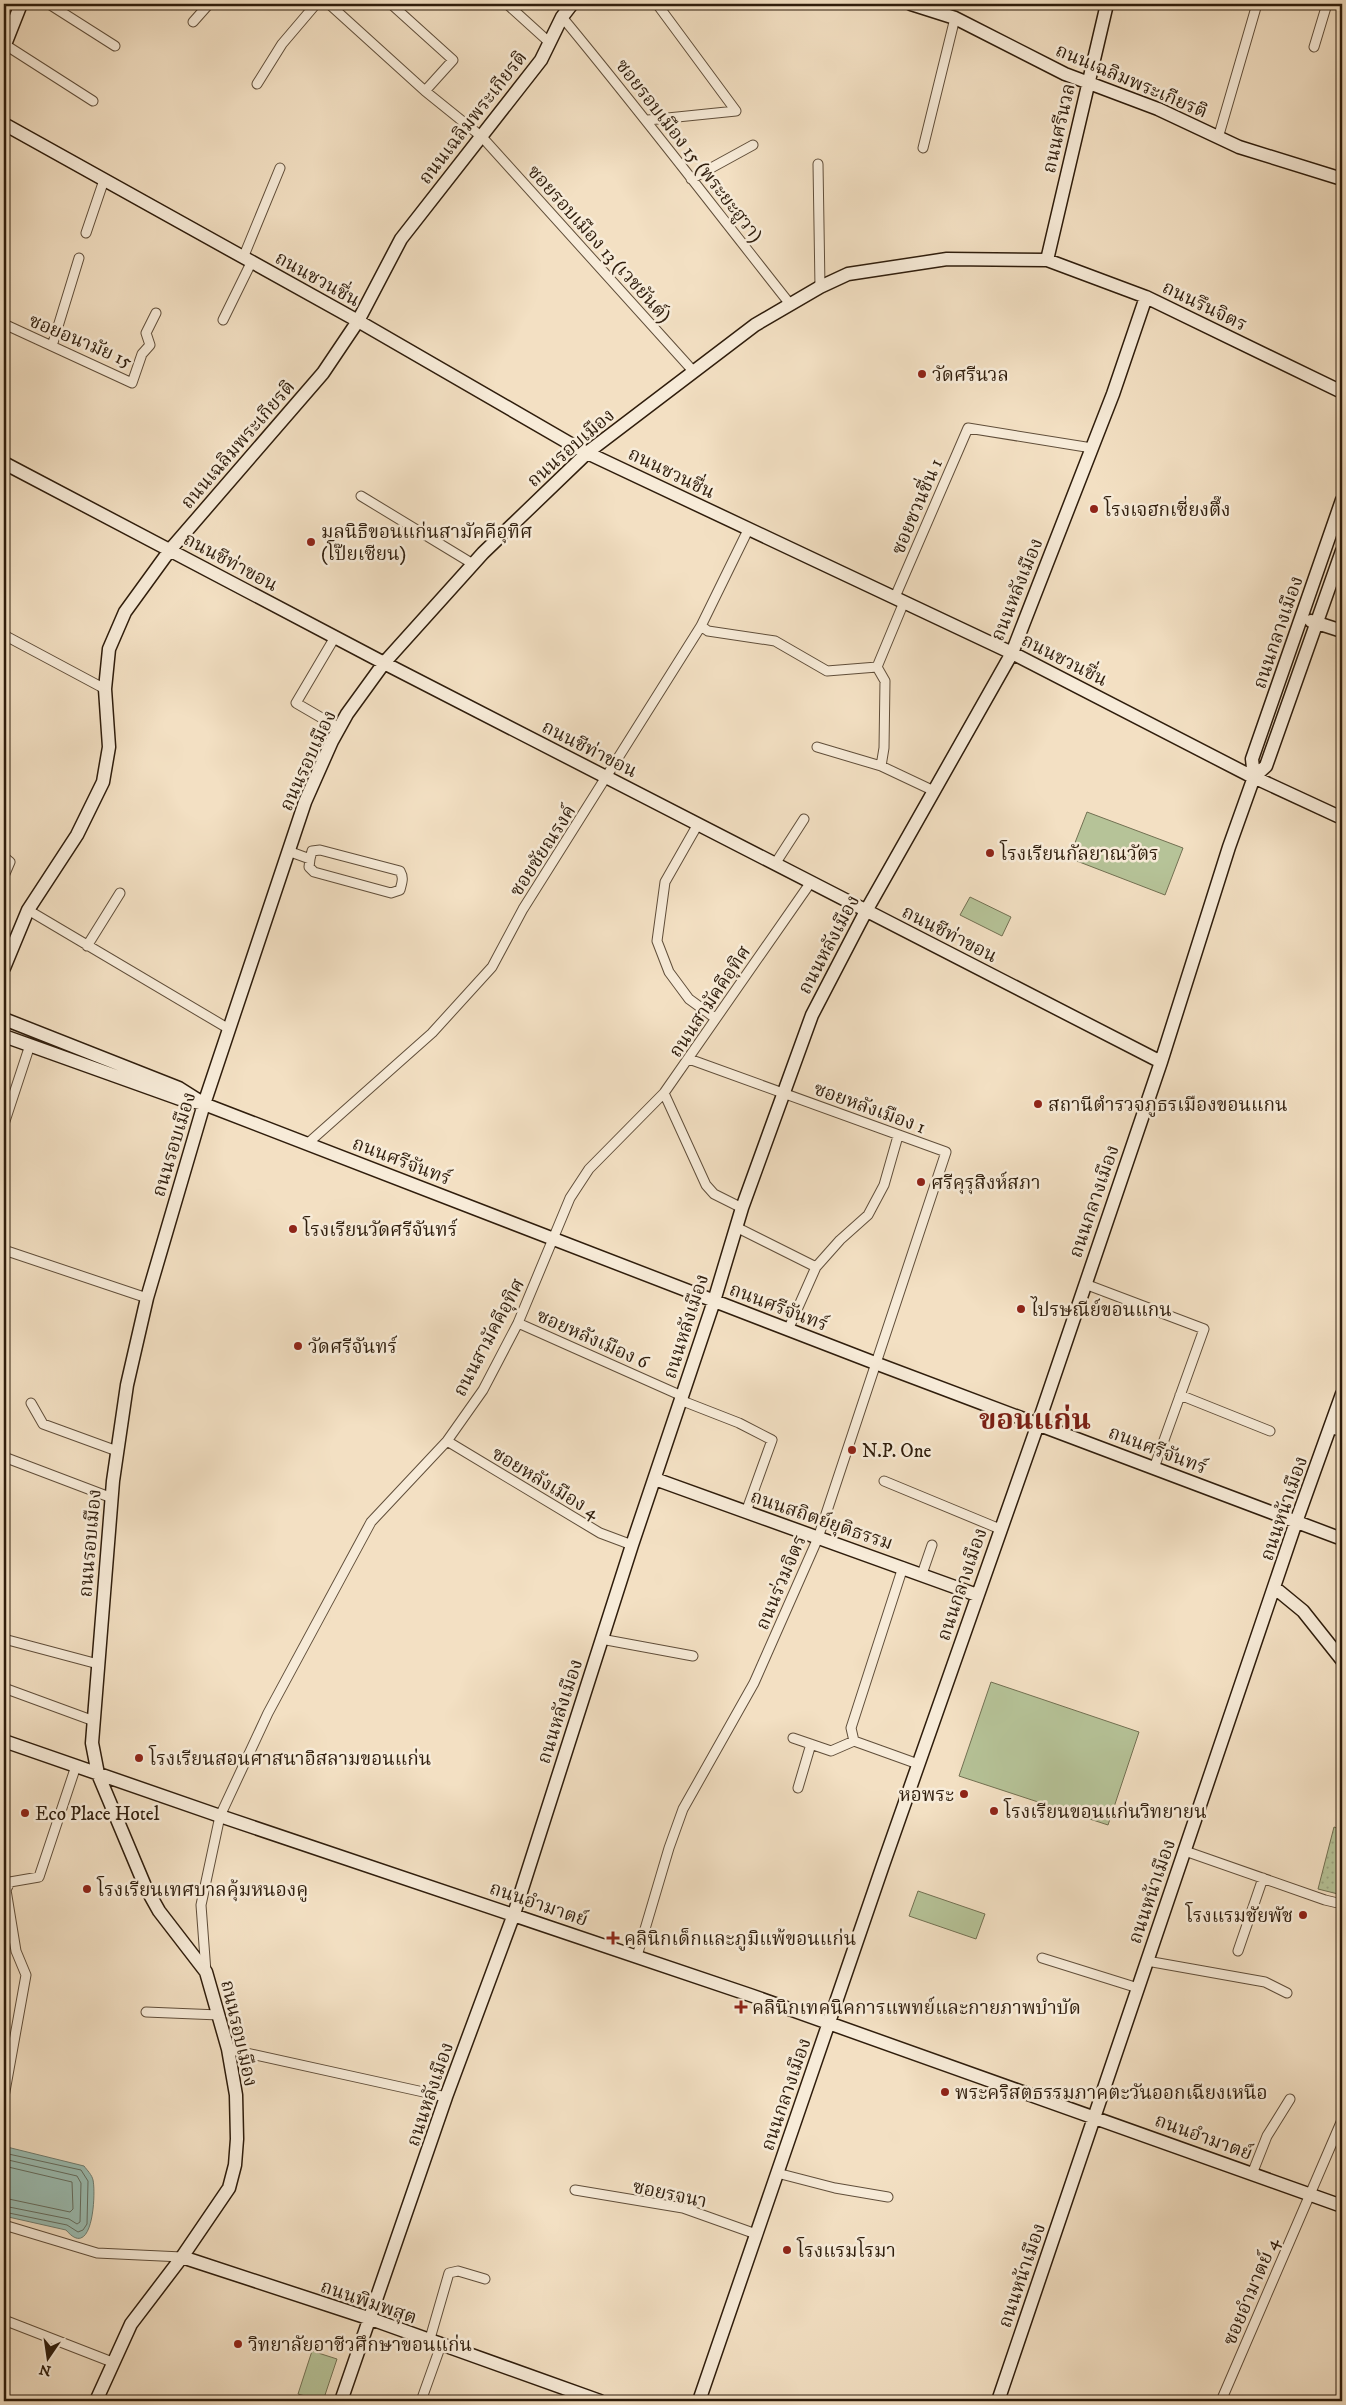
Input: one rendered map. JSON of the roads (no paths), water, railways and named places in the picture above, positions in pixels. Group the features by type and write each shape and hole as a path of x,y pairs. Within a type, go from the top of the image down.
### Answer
{"street":[{"path":"21,4 5,40 93,100"},
{"path":"48,4 115,46"},
{"path":"194,22 208,4"},
{"path":"257,84 282,44 316,4"},
{"name":"ซอยรอบเมือง 13 (เวชยันต์)","path":"329,4 425,91 482,137 694,372"},
{"path":"391,4 453,60 425,91"},
{"path":"507,4 550,43"},
{"name":"ถนนเฉลิมพระเกียรติ","path":"4,968 28,910 77,835 103,782 109,747 105,690 108,648 125,612 170,550 323,374 358,321 401,238 541,60 562,16 572,4"},
{"path":"648,120 736,112 657,4"},
{"name":"ถนนเฉลิมพระเกียรติ","path":"911,4 954,18 1065,74 1158,109 1239,147 1342,179"},
{"name":"ถนนศรีนวล","path":"1047,260 1107,4"},
{"path":"1218,138 1257,4"},
{"path":"1314,47 1327,4"},
{"name":"ซอยรอบเมือง 15 (พระยะฮูวา)","path":"562,16 648,120 691,179 790,304"},
{"path":"923,148 954,18"},
{"name":"ถนนชวนชื่น","path":"4,124 247,261 358,321 588,452 748,530 1012,653 1254,777 1342,818"},
{"path":"691,179 753,145"},
{"path":"818,164 820,287"},
{"path":"223,320 247,261 280,168"},
{"path":"86,233 104,180"},
{"path":"52,346 78,258"},
{"name":"ถนนรอบเมือง","path":"96,2401 112,2362 131,2324 182,2257 229,2188 235,2165 238,2139 236,2095 228,2049 206,1972 159,1910 145,1886 98,1774 92,1743 112,1498 127,1385 147,1298 204,1104 304,802 339,728 384,663 472,564 588,452 755,325 820,287 848,274 947,259 1047,260"},
{"name":"ถนนรึนจิตร","path":"1047,260 1146,297 1342,392"},
{"name":"ถนนหลังเมือง","path":"341,2401 371,2320 446,2097 514,1914 601,1639 714,1301 736,1226 812,1015 866,911 1012,653 1092,448 1146,297"},
{"name":"ซอยอนามัย 15","path":"4,324 132,383 142,354 150,345 146,334 156,313"},
{"name":"ซอยชวนชื่น 1","path":"877,667 899,600 968,428 1092,448"},
{"name":"ถนนชีท่าขอน","path":"4,463 384,663 1161,1062"},
{"path":"361,496 472,564"},
{"name":"ถนนกลางเมือง","path":"699,2401 918,1764 1038,1424 1161,1062 1254,777 1252,759 1342,500"},
{"name":"ซอยชัยณรงค์","path":"307,1144 432,1033 492,967 523,909 701,626 748,530"},
{"name":"ถนนกลางเมือง","path":"1254,777 1266,766 1342,551"},
{"path":"1301,617 1342,631"},
{"path":"701,626 708,631 775,640 827,671 877,667 885,681 884,748 881,766"},
{"path":"4,635 105,690"},
{"path":"335,637 296,703 339,728"},
{"path":"817,747 881,766 934,791"},
{"path":"775,864 804,819"},
{"path":"698,824 665,882 657,941 669,972 689,999 715,1018"},
{"path":"320,850 400,871 403,877 400,890 391,893 314,872 309,867 310,859 312,851 320,850"},
{"path":"288,851 310,859"},
{"path":"4,876 7,859"},
{"name":"ถนนสามัคคีอุทิศ","path":"206,1972 201,1905 220,1816 268,1713 371,1522 447,1441 483,1390 518,1323 570,1198 589,1169 664,1093 811,882"},
{"path":"87,946 120,893"},
{"path":"28,910 229,1029"},
{"name":"ถนนศรีจันทร์","path":"4,1019 179,1088 204,1104"},
{"name":"ถนนศรีจันทร์","path":"4,1036 180,1099 204,1104 788,1330 1342,1539"},
{"path":"4,1124 30,1045"},
{"name":"ซอยหลังเมือง 1","path":"689,1059 946,1152"},
{"path":"664,1093 706,1185 714,1194 742,1208"},
{"path":"788,1330 816,1266 840,1240 868,1215 884,1185 898,1136"},
{"name":"ถนนร่วมจิตร","path":"637,1956 669,1848 683,1809 754,1683 818,1538 946,1152"},
{"path":"736,1226 816,1266"},
{"path":"4,1250 147,1298"},
{"path":"1085,1284 1204,1329 1154,1468"},
{"name":"ซอยหลังเมือง 6","path":"518,1323 740,1423 772,1440 746,1512"},
{"name":"ถนนหน้าเมือง","path":"998,2401 1296,1522 1342,1394"},
{"path":"1180,1395 1270,1431"},
{"path":"31,1403 43,1424 117,1451"},
{"path":"1330,1428 1342,1432"},
{"name":"ซอยหลังเมือง 4","path":"447,1441 600,1533 632,1545"},
{"path":"4,1457 112,1498"},
{"name":"ถนนสถิตย์ยุติธรรม","path":"655,1479 977,1595"},
{"path":"884,1481 1000,1529"},
{"path":"922,1574 932,1545"},
{"path":"854,1741 852,1728 903,1567"},
{"path":"1275,1588 1303,1611 1342,1660"},
{"path":"4,1639 98,1664"},
{"path":"601,1639 693,1656"},
{"path":"4,1688 94,1720"},
{"path":"793,1738 831,1752 854,1741 918,1764"},
{"name":"ถนนอำมาตย์","path":"4,1741 220,1816 637,1956 1095,2116 1252,2174 1342,2204"},
{"path":"798,1788 811,1744"},
{"path":"4,2097 26,1975 16,1951 6,1890 10,1882 39,1877 76,1766"},
{"path":"1185,1851 1342,1904"},
{"path":"1238,1951 1263,1878"},
{"path":"1042,1958 1138,1988"},
{"path":"1147,1961 1265,1982 1287,1994"},
{"path":"146,2012 219,2015"},
{"path":"228,2049 446,2097"},
{"path":"1252,2174 1267,2136 1290,2099"},
{"name":"ซอยอำมาตย์ 4","path":"1221,2401 1342,2120"},
{"path":"777,2173 835,2188 888,2197"},
{"name":"ซอยรจนา","path":"575,2190 683,2208 756,2234"},
{"path":"4,2225 97,2253 182,2257"},
{"name":"ถนนพิมพสุต","path":"182,2257 371,2320 583,2398 600,2401"},
{"path":"421,2401 435,2343 448,2273 458,2271 485,2279"},
{"path":"4,2320 112,2362"}],"water":[{"path":"7,2147 84,2166 92,2178 94,2198 91,2222 82,2238 75,2238 66,2230 4,2216 4,2148"}],"place":[{"name":"วัดศรีนวล","path":"922,374"},
{"name":"โรงเจฮกเซี่ยงตึ๊ง","path":"1094,509"},
{"name":"มูลนิธิขอนแก่นสามัคคีอุทิศ (โป๊ยเซียน)","path":"311,542"},
{"name":"โรงเรียนกัลยาณวัตร","path":"990,853"},
{"name":"สถานีตำรวจภูธรเมืองขอนแกน","path":"1038,1104"},
{"name":"ศรีคุรุสิงห์สภา","path":"921,1182"},
{"name":"โรงเรียนวัดศรีจันทร์","path":"293,1229"},
{"name":"ไปรษณีย์ขอนแกน","path":"1021,1309"},
{"name":"วัดศรีจันทร์","path":"298,1346"},
{"name":"N.P. One","path":"852,1450"},
{"name":"โรงเรียนสอนศาสนาอิสลามขอนแก่น","path":"139,1758"},
{"name":"หอพระ","path":"964,1794"},
{"name":"โรงเรียนขอนแก่นวิทยายน","path":"994,1811"},
{"name":"Eco Place Hotel","path":"25,1813"},
{"name":"โรงเรียนเทศบาลคุ้มหนองคู","path":"87,1889"},
{"name":"โรงแรมชัยพัช","path":"1303,1915"},
{"name":"คลินิกเด็กและภูมิแพ้ขอนแก่น","path":"613,1938"},
{"name":"คลินิกเทคนิคการแพทย์และกายภาพบำบัด","path":"741,2007"},
{"name":"พระคริสตธรรมภาคตะวันออกเฉียงเหนือ","path":"945,2092"},
{"name":"โรงแรมโรมา","path":"787,2250"},
{"name":"วิทยาลัยอาชีวศึกษาขอนแก่น","path":"238,2344"}],"district":[{"name":"ขอนแก่น","path":"1035,1419"}]}
